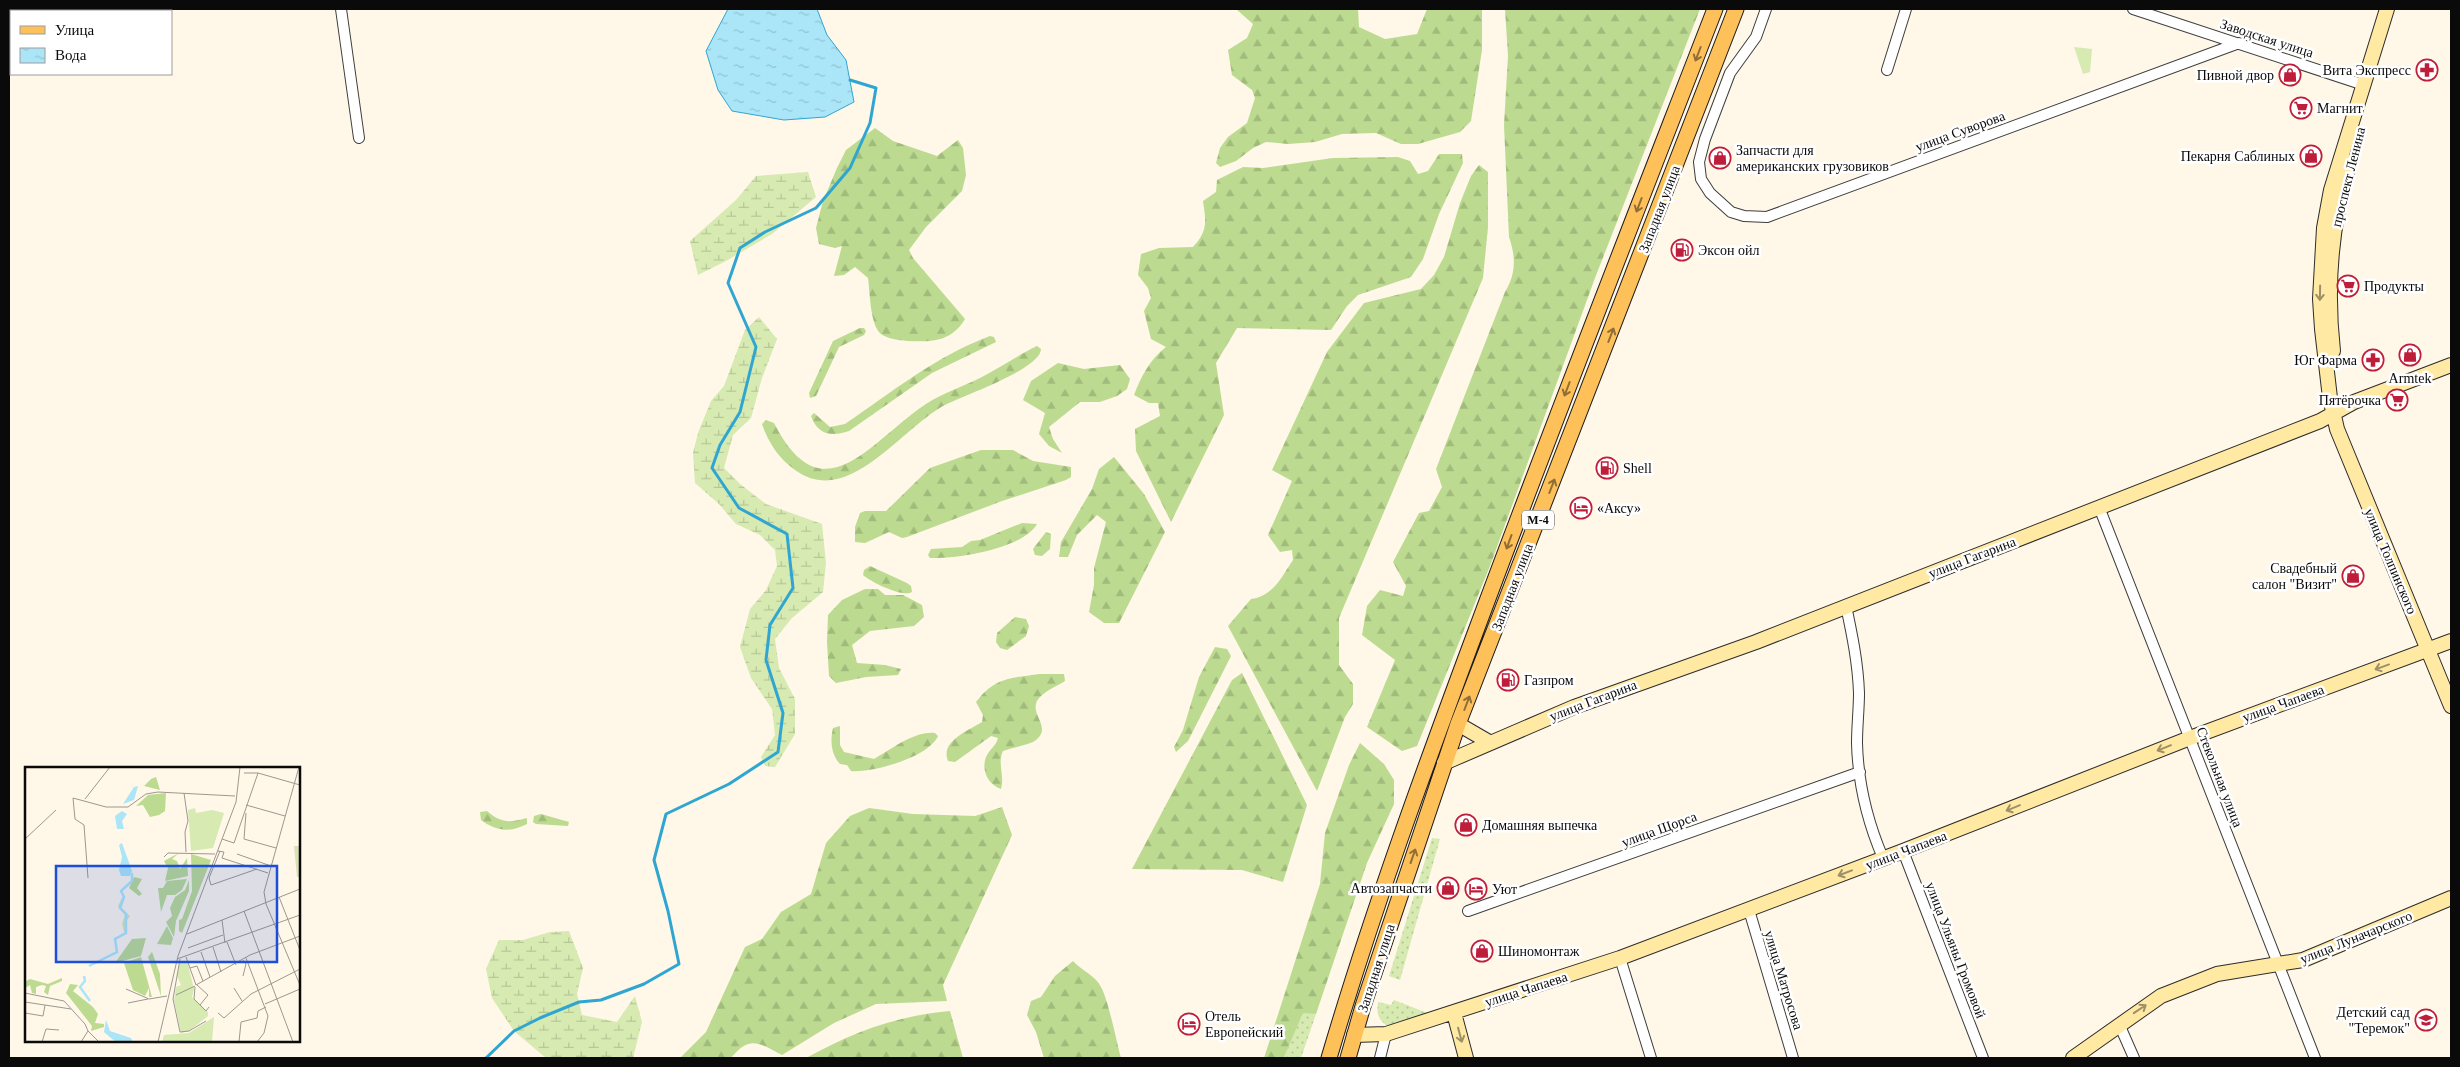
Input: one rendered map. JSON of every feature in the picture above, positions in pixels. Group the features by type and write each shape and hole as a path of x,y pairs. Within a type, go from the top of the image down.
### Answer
{"main road":[{"name":"Западная улица","path":"1329,1058 1371,921 1409,811 1555,420 1716,9"},
{"name":"Западная улица","path":"1348,1058 1458,724 1736,9"},
{"name":"проспект Ленина","path":"2337,412 2325,360 2320,306 2324,228 2331,190 2387,9"},
{"name":"проспект Ленина","path":"2337,412 2331,314 2332,254 2335,225 2347,170 2397,9"},
{"name":"улица Гагарина","path":"1444,763 1582,703 1756,642 2099,507 2337,412 2354,402 2451,365"},
{"name":"улица Толпинского","path":"2337,412 2380,514 2432,648 2451,706"},
{"name":"улица Чапаева","path":"1354,1035 1386,1034 1620,958 1903,851 2190,738 2451,641"},
{"name":"улица Толпинского","path":"2432,648 2451,683"},
{"path":"1458,724 1489,742"},
{"name":"улица Луначарского","path":"2077,1057 2118,1024 2161,996 2216,974 2303,960 2451,898"},
{"path":"1454,1013 1466,1058"}],"street":[{"path":"341,9 358,138"},
{"name":"Западная улица","path":"1701,179 1699,162 1704,139 1730,73 1756,38 1766,9"},
{"path":"1887,70 1906,9"},
{"name":"Заводская улица","path":"2133,9 2364,85"},
{"name":"улица Суворова","path":"1701,179 1710,193 1731,212 1744,216 1767,217 2238,44"},
{"name":"Стекольная улица","path":"2099,507 2315,1058"},
{"path":"1846,606 1854,646 1859,692 1857,744 1860,772 1874,838 1883,858"},
{"name":"улица Щорса","path":"1468,911 1860,772"},
{"name":"улица Ульяны Громовой","path":"1903,851 1983,1058"},
{"name":"улица Матросова","path":"1749,910 1794,1058"},
{"path":"1620,958 1651,1058"},
{"path":"2118,1024 2134,1058"},
{"path":"1380,1058 1386,1034"}],"green space":[{"path":"1236,9 1358,9 1359,27 1385,39 1417,34 1427,9 1482,9 1482,50 1471,121 1460,132 1418,144 1401,144 1376,133 1342,134 1315,142 1288,144 1266,142 1253,148 1236,161 1220,167 1216,163 1220,148 1228,137 1247,123 1255,98 1252,90 1232,75 1228,50 1247,38 1253,24"},
{"path":"1505,9 1700,9 1595,278 1490,566 1417,746 1402,751 1367,727 1395,660 1362,635 1367,606 1380,590 1403,596 1406,586 1393,562 1419,513 1429,511 1442,487 1436,469 1513,272 1514,258 1509,237 1504,125 1508,56"},
{"path":"2074,47 2092,49 2090,72 2083,74"},
{"path":"875,128 893,141 937,156 958,140 963,148 966,175 962,191 926,227 909,250 913,258 965,319 954,332 940,339 933,341 907,341 890,338 881,334 877,330 873,316 868,278 855,267 844,275 834,276 842,246 835,248 819,244 816,228 823,201 837,168 846,150"},
{"path":"1439,154 1462,154 1463,163 1439,214 1423,259 1411,277 1358,295 1347,306 1331,330 1237,328 1216,363 1224,415 1171,522 1136,451 1135,429 1160,416 1158,403 1149,403 1134,395 1155,357 1166,347 1151,339 1144,311 1151,298 1148,288 1138,275 1141,254 1159,248 1193,247 1204,231 1205,215 1203,201 1216,192 1217,180 1243,167 1263,168 1333,158 1398,157 1410,161 1418,174 1428,171"},
{"path":"1479,165 1488,172 1488,227 1483,278 1339,618 1339,665 1353,684 1353,704 1345,717 1317,791 1228,626 1251,599 1265,594 1276,585 1293,560 1292,550 1280,552 1268,535 1292,481 1272,470 1327,352 1364,303 1421,289 1434,275 1444,257 1460,203 1471,176"},
{"path":"808,172 816,197 772,234 698,275 690,241 736,200 756,176"},
{"path":"759,317 777,339 762,378 751,418 733,435 724,468 740,484 766,504 822,524 826,563 823,592 792,618 775,639 779,668 795,699 795,734 775,767 765,766 761,757 775,735 772,709 751,678 740,647 750,609 766,590 777,566 775,550 760,535 736,524 719,504 695,483 693,453 698,433 711,401 724,386 745,330"},
{"path":"860,328 864,328 866,331 864,335 839,347 816,396 810,398 809,393 833,341"},
{"path":"990,336 994,337 996,342 932,373 849,431 836,434 826,433 817,427 811,416 814,413 830,427 845,424 933,364 970,344"},
{"path":"1037,346 1041,349 1038,357 1028,365 999,381 945,405 928,416 873,461 854,473 835,480 815,479 789,466 775,450 762,424 766,420 774,423 792,451 811,466 829,469 848,463 867,451 932,400 980,378"},
{"path":"1058,363 1084,369 1120,365 1130,379 1127,389 1117,396 1100,402 1080,402 1049,427 1053,439 1062,453 1049,446 1039,434 1045,413 1023,400 1031,381"},
{"path":"981,450 1013,450 1033,461 1071,467 1071,477 907,537 902,538 889,532 865,543 855,542 855,527 860,513 865,511 886,511 930,468"},
{"path":"1114,457 1144,494 1165,532 1119,623 1104,623 1089,612 1094,585 1094,568 1106,522 1097,515 1077,535 1068,557 1059,557 1061,542 1092,489 1099,469"},
{"path":"1022,523 1037,524 1029,533 1004,546 956,557 930,558 928,555 931,549 962,547 971,541 980,540"},
{"path":"1046,532 1051,534 1050,549 1042,556 1035,555 1033,549"},
{"path":"870,566 907,583 911,586 912,592 902,593 895,591 867,578 863,575 864,570"},
{"path":"865,589 878,589 885,595 903,595 922,605 924,617 914,626 870,631 852,645 857,663 885,665 901,669 898,675 866,677 836,683 829,676 828,615 842,600"},
{"path":"1015,617 1026,619 1029,626 1026,636 1007,650 1000,648 996,642 997,633"},
{"path":"1215,647 1227,649 1231,656 1188,741 1176,752 1174,747 1183,730 1199,677"},
{"path":"1242,673 1307,805 1283,882 1242,870 1132,869 1232,680"},
{"path":"1040,674 1064,674 1065,681 1046,692 1037,701 1036,711 1042,730 1036,740 1003,751 1001,756 1001,789 992,784 986,776 984,766 987,755 998,738 991,736 955,762 948,761 948,748 952,742 982,722 983,715 976,702 983,694 1004,680"},
{"path":"840,726 840,745 844,752 874,759 903,741 919,735 935,733 938,736 933,744 912,757 873,769 851,771 847,765 840,764 833,752 833,728"},
{"path":"1360,743 1384,764 1394,780 1394,804 1367,863 1316,1014 1303,1013 1284,1057 1264,1058 1320,884 1325,833 1349,765"},
{"path":"1002,807 1012,835 943,985 947,1001 876,1004 834,1023 782,1055 755,1043 744,1046 731,1058 680,1058 706,1032 745,947 762,939 781,912 811,894 826,843 850,816 869,808 913,814 975,816"},
{"path":"487,811 497,818 506,821 527,818 527,824 509,830 492,827 481,820 480,812"},
{"path":"541,814 569,822 568,826 536,824 533,822 534,816"},
{"path":"1432,838 1440,839 1400,980 1389,976"},
{"path":"569,931 583,968 577,994 582,1015 617,1022 635,996 642,1022 633,1058 546,1058 514,1031 492,998 486,969 499,940 523,940 550,932"},
{"path":"1073,961 1095,979 1101,987 1110,1011 1121,1058 1044,1058 1036,1032 1027,1015 1031,1001 1041,997 1055,976"},
{"path":"1394,1000 1430,1014 1399,1025 1386,1025 1378,1015 1378,1002 1391,1005"},
{"path":"950,1011 963,1058 806,1058 841,1040 893,1021"},
{"path":"1303,1012 1316,1014 1301,1058 1278,1058 1284,1056"}],"water":[{"path":"728,9 817,9 827,35 846,60 854,102 825,117 784,120 732,111 718,90 706,51"}],"waterway":[{"path":"486,1058 514,1031 540,1018 579,1002 601,1000 644,984 679,964 668,911 654,860 666,814 729,784 778,752 783,713 766,660 770,625 793,588 787,534 739,508 712,468 720,445 740,412 756,347 728,283 740,248 765,232 816,208 850,168 870,123 876,88 850,80"}],"place":[{"name":"Вита Экспресс","path":"2427,70"},
{"name":"Пивной двор","path":"2290,75"},
{"name":"Магнит","path":"2301,108"},
{"name":"Пекарня Саблиных","path":"2311,156"},
{"name":"Запчасти для американских грузовиков","path":"1720,158"},
{"name":"Эксон ойл","path":"1682,250"},
{"name":"Продукты","path":"2348,286"},
{"name":"Armtek","path":"2410,355"},
{"name":"Юг Фарма","path":"2373,360"},
{"name":"Пятёрочка","path":"2397,400"},
{"name":"Shell","path":"1607,468"},
{"name":"«Аксу»","path":"1581,508"},
{"name":"Свадебный салон \"Визит\"","path":"2353,576"},
{"name":"Газпром","path":"1508,680"},
{"name":"Домашняя выпечка","path":"1466,825"},
{"name":"Автозапчасти","path":"1448,888"},
{"name":"Уют","path":"1476,889"},
{"name":"Шиномонтаж","path":"1482,951"},
{"name":"Детский сад \"Теремок\"","path":"2426,1020"},
{"name":"Отель Европейский","path":"1189,1024"}]}
